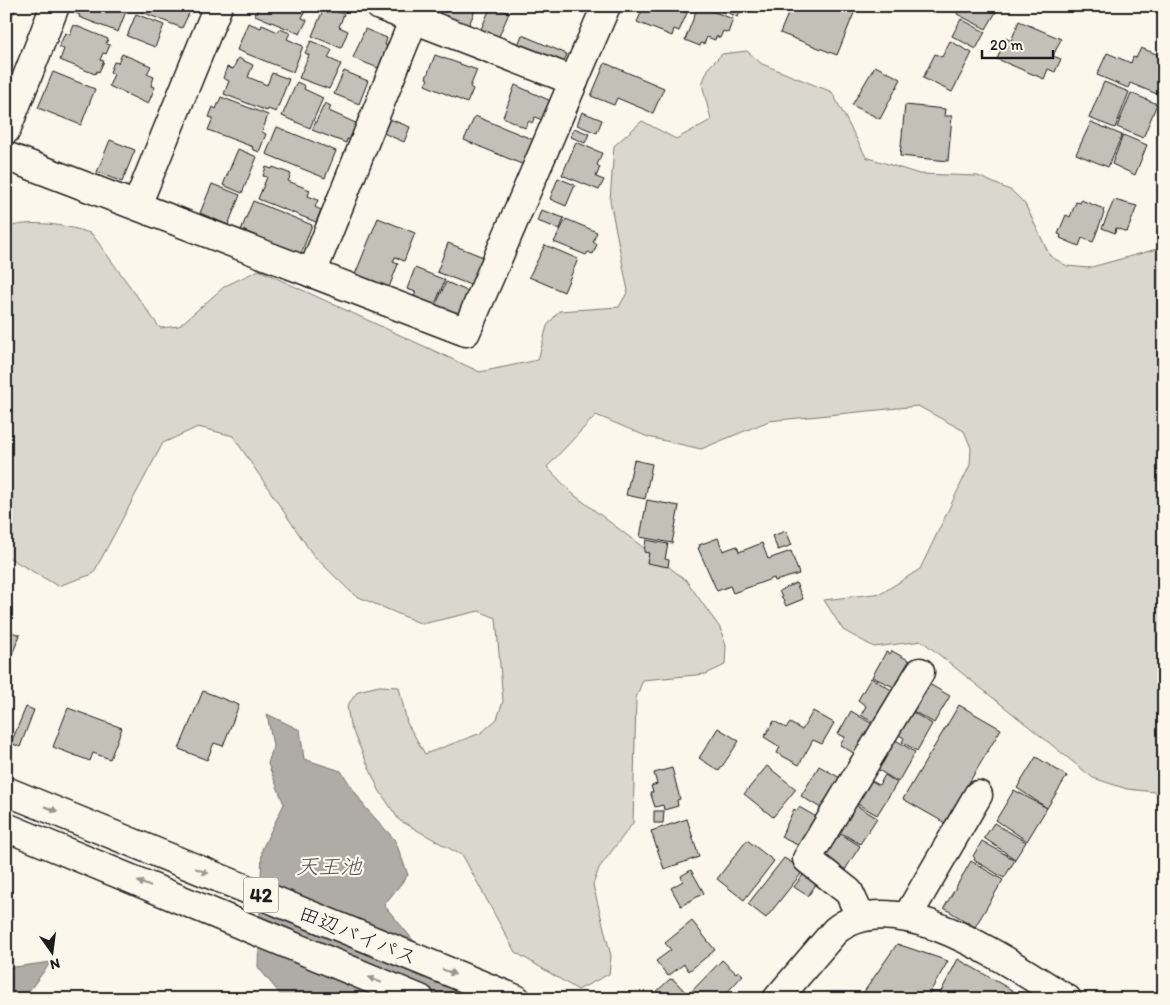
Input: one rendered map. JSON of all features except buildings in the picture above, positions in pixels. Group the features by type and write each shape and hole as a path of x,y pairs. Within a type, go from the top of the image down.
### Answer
{"main road":[{"path":"6,130 55,6"},
{"path":"137,206 218,6"},
{"path":"380,6 417,13 574,82"},
{"path":"6,156 466,332 606,6"},
{"path":"312,273 417,13"},
{"path":"860,916 849,892 807,859 920,672"},
{"name":"田辺バイパス","path":"6,791 516,999"},
{"path":"907,916 978,795"},
{"name":"田辺バイパス","path":"6,827 420,999"},
{"path":"777,999 835,930 846,921 860,916 883,914 907,916 959,936 1067,999"}],"shaded area":[{"path":"747,51 762,64 832,92 866,157 919,174 978,176 1012,191 1025,204 1050,256 1067,266 1088,268 1164,247 1164,793 1127,789 1093,778 922,641 874,647 843,630 824,600 882,593 920,569 970,465 971,448 964,431 918,406 769,421 701,449 648,437 596,415 547,467 573,494 686,580 720,628 726,646 725,665 706,674 643,680 636,698 633,823 599,868 593,885 611,956 609,974 578,990 515,952 463,856 399,820 379,790 350,725 347,706 358,691 379,686 399,687 407,723 425,754 481,733 497,719 503,701 496,618 479,611 422,624 354,595 313,555 233,436 198,427 163,443 93,574 58,586 6,556 6,228 15,225 49,224 73,228 92,234 160,328 179,326 225,286 259,270 480,372 538,360 547,326 559,311 619,307 628,291 610,201 614,146 642,121 676,139 711,120 702,84 709,67 722,54"}],"water":[{"name":"天王池","path":"267,714 300,730 304,759 341,771 365,807 395,840 408,875 384,905 462,999 284,999 258,967 262,849 284,804 268,764 273,746"},
{"path":"51,962 23,999 6,999 6,966 7,968"}]}
